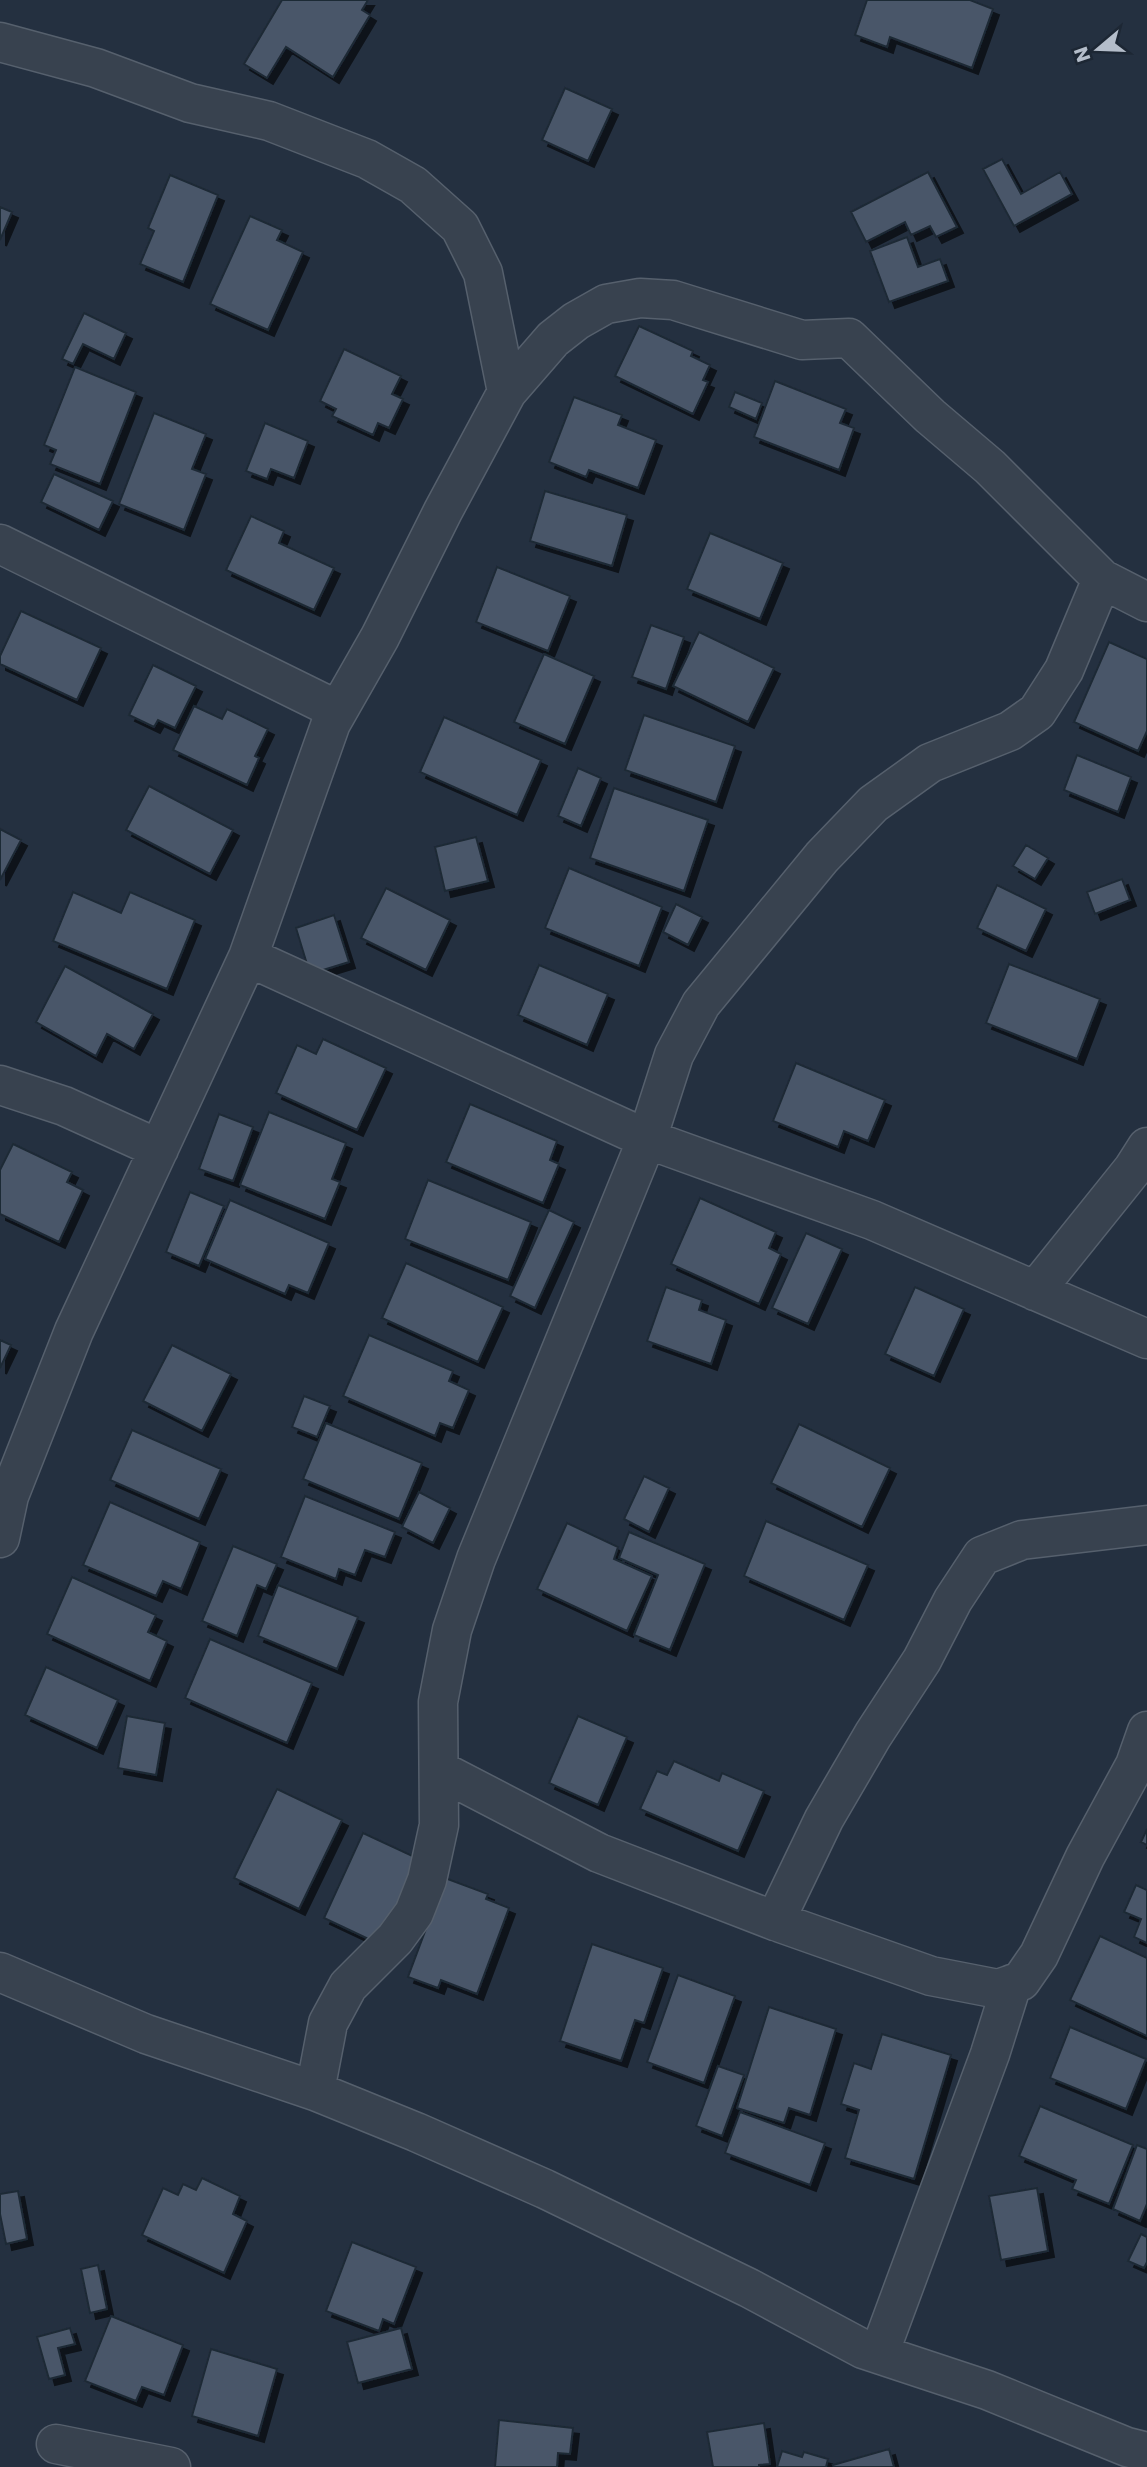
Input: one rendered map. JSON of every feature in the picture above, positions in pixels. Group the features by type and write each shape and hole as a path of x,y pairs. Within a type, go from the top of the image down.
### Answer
{"street":[{"path":"0,42 96,68 190,103 269,121 366,159 413,185 460,227 483,273 507,392"},
{"path":"0,1538 5,1497 74,1331 248,957 337,710 380,637 507,392 552,339 606,304 640,298 673,300 802,340 849,338 930,416 990,467 1102,579 1147,602"},
{"path":"0,544 337,710"},
{"path":"315,2091 328,2023 348,1986 395,1939 414,1913 426,1880 439,1825 438,1702 452,1630 476,1559 647,1139 674,1055 701,1004 738,957 822,857 873,804 930,763 1010,731 1037,712 1064,670 1102,579"},
{"path":"248,957 647,1139 872,1220 1147,1339"},
{"path":"0,1084 64,1105 159,1149"},
{"path":"1035,1291 1133,1169 1147,1147"},
{"path":"775,1921 824,1819 873,1735 922,1660 953,1600 982,1556 1022,1540 1147,1525"},
{"path":"439,1770 599,1853 775,1921 932,1976 998,1989 1021,1981 1039,1955 1085,1857 1135,1765 1147,1731"},
{"path":"0,1972 146,2034 315,2091 416,2132 545,2189 749,2288 863,2348 987,2390 1127,2447 1147,2452"},
{"path":"879,2354 990,2054 1012,1984"},
{"path":"56,2444 171,2467"}],"building":[{"path":"282,0 368,0 362,10 370,15 333,77 286,47 267,78 244,64"},
{"path":"867,0 970,0 993,9 972,68 890,37 887,47 855,35"},
{"path":"565,88 612,109 588,161 542,140"},
{"path":"1002,159 1021,194 1060,172 1072,194 1014,226 983,169"},
{"path":"928,172 957,227 936,237 930,226 911,235 905,222 866,242 851,212"},
{"path":"170,175 218,195 183,282 140,264 154,231 148,228"},
{"path":"0,207 12,212 0,240"},
{"path":"250,216 282,230 277,240 303,252 268,330 210,304"},
{"path":"907,237 918,267 940,259 948,281 889,302 870,251"},
{"path":"84,313 126,333 114,359 83,344 73,364 62,359"},
{"path":"639,326 693,351 691,356 710,365 703,380 708,382 693,414 615,376"},
{"path":"344,349 401,376 392,394 403,399 389,428 378,423 373,435 332,416 336,409 320,401"},
{"path":"75,367 136,392 100,484 50,464 56,450 44,445"},
{"path":"775,381 846,409 840,423 854,428 839,470 754,437"},
{"path":"735,392 762,403 756,419 729,407"},
{"path":"574,397 622,415 618,425 656,440 638,488 589,470 586,477 549,462"},
{"path":"154,413 206,434 192,469 206,474 184,530 119,504"},
{"path":"265,423 308,441 294,478 271,469 267,479 246,471"},
{"path":"54,474 113,501 99,530 41,502"},
{"path":"545,491 627,515 612,566 530,541"},
{"path":"251,516 284,531 279,543 334,568 314,610 226,570"},
{"path":"710,533 783,563 760,619 687,589"},
{"path":"497,567 570,596 548,651 476,622"},
{"path":"21,611 101,648 77,700 0,664 0,656"},
{"path":"651,625 684,637 666,689 632,677"},
{"path":"699,632 774,668 748,722 673,686"},
{"path":"1109,642 1147,659 1147,731 1138,751 1074,722"},
{"path":"544,654 594,676 565,744 514,722"},
{"path":"153,665 196,686 175,728 158,720 154,727 129,715"},
{"path":"194,706 222,719 227,709 268,729 255,756 259,758 247,785 173,750"},
{"path":"644,715 735,746 716,802 625,770"},
{"path":"444,717 541,760 517,815 420,772"},
{"path":"1077,755 1131,777 1118,812 1064,790"},
{"path":"578,768 601,778 581,826 558,816"},
{"path":"149,786 233,830 210,874 126,830"},
{"path":"614,788 708,820 684,891 590,858"},
{"path":"0,829 21,840 0,880"},
{"path":"476,837 488,881 445,891 435,847"},
{"path":"1026,845 1048,858 1035,879 1013,866"},
{"path":"569,868 662,907 639,966 545,928"},
{"path":"1122,879 1130,900 1095,914 1087,892"},
{"path":"997,885 1046,909 1026,951 977,928"},
{"path":"386,888 450,920 426,970 361,938"},
{"path":"73,892 121,913 130,892 195,920 167,989 53,941"},
{"path":"676,904 702,917 688,945 663,932"},
{"path":"334,915 349,962 310,974 296,928"},
{"path":"1009,964 1100,999 1077,1059 986,1023"},
{"path":"539,965 608,994 587,1045 518,1015"},
{"path":"65,966 153,1014 134,1049 107,1034 96,1056 36,1022"},
{"path":"323,1039 386,1068 357,1130 276,1093 297,1045 316,1054"},
{"path":"796,1063 885,1100 868,1141 844,1131 838,1147 773,1121"},
{"path":"470,1104 557,1141 550,1160 559,1164 543,1203 446,1162"},
{"path":"269,1112 346,1143 332,1179 340,1182 325,1219 240,1185"},
{"path":"219,1114 253,1127 233,1181 199,1169"},
{"path":"13,1144 72,1172 67,1182 83,1190 59,1242 0,1214 0,1170"},
{"path":"428,1180 531,1222 508,1280 405,1239"},
{"path":"190,1192 224,1206 199,1266 166,1252"},
{"path":"700,1198 776,1232 769,1248 781,1254 759,1304 671,1264"},
{"path":"230,1200 329,1243 308,1293 289,1285 285,1294 205,1259"},
{"path":"549,1210 574,1222 535,1308 510,1296"},
{"path":"806,1233 842,1249 808,1324 772,1308"},
{"path":"406,1263 503,1307 478,1362 382,1318"},
{"path":"666,1287 702,1300 699,1310 726,1320 711,1364 647,1341"},
{"path":"915,1287 964,1309 934,1376 885,1354"},
{"path":"369,1335 453,1371 449,1381 469,1390 453,1428 440,1423 435,1436 343,1396"},
{"path":"0,1340 11,1345 0,1368"},
{"path":"172,1345 231,1374 202,1431 143,1401"},
{"path":"304,1396 330,1406 317,1437 292,1427"},
{"path":"326,1423 422,1463 399,1519 303,1479"},
{"path":"799,1424 890,1468 862,1527 771,1483"},
{"path":"132,1430 221,1469 199,1519 110,1480"},
{"path":"644,1476 669,1488 649,1532 624,1519"},
{"path":"419,1492 450,1508 433,1543 402,1527"},
{"path":"305,1496 395,1532 385,1557 365,1550 355,1575 339,1569 336,1579 281,1557"},
{"path":"110,1502 200,1542 181,1589 163,1581 156,1596 83,1565"},
{"path":"766,1521 868,1565 844,1620 744,1576"},
{"path":"567,1523 618,1547 614,1559 652,1576 627,1631 537,1589"},
{"path":"629,1532 705,1564 670,1650 634,1635 658,1575 619,1558"},
{"path":"233,1546 277,1564 266,1589 257,1585 237,1636 202,1621"},
{"path":"72,1577 156,1615 148,1632 167,1641 150,1681 47,1634"},
{"path":"278,1585 358,1617 337,1669 258,1636"},
{"path":"210,1639 312,1683 287,1743 185,1698"},
{"path":"46,1667 118,1700 97,1748 25,1715"},
{"path":"127,1716 165,1723 156,1775 118,1768"},
{"path":"578,1716 627,1737 598,1805 549,1783"},
{"path":"674,1761 719,1781 722,1773 764,1791 738,1851 640,1809 657,1771 667,1775"},
{"path":"277,1789 342,1820 299,1909 234,1878"},
{"path":"1147,1829 1147,1845 1141,1842"},
{"path":"363,1833 419,1859 379,1944 324,1918"},
{"path":"445,1878 488,1894 486,1899 509,1908 477,1994 441,1980 438,1988 408,1977"},
{"path":"1136,1885 1147,1890 1147,1943 1134,1937 1141,1919 1124,1912"},
{"path":"1100,1936 1147,1958 1147,2036 1070,2000"},
{"path":"592,1944 663,1968 644,2023 635,2020 621,2061 560,2041"},
{"path":"678,1975 735,1996 704,2083 647,2062"},
{"path":"769,2007 836,2029 810,2115 789,2108 784,2123 737,2108"},
{"path":"1070,2027 1146,2059 1126,2109 1050,2078"},
{"path":"882,2034 951,2055 914,2179 845,2158 859,2110 841,2104 854,2063 871,2069"},
{"path":"718,2066 744,2075 722,2136 696,2126"},
{"path":"1040,2106 1133,2145 1109,2204 1072,2189 1076,2180 1019,2156"},
{"path":"740,2112 825,2143 810,2185 725,2153"},
{"path":"1137,2145 1147,2149 1147,2204 1140,2221 1113,2209"},
{"path":"202,2178 240,2196 233,2214 247,2221 224,2273 142,2235 163,2188 178,2195 183,2184 196,2190"},
{"path":"1037,2188 1048,2251 1001,2260 989,2196"},
{"path":"18,2191 27,2239 6,2244 0,2214 0,2194"},
{"path":"1141,2234 1147,2237 1147,2262 1144,2268 1128,2261"},
{"path":"352,2242 416,2267 394,2324 383,2319 379,2331 326,2311"},
{"path":"98,2265 107,2309 90,2313 81,2269"},
{"path":"111,2316 183,2345 164,2395 142,2387 136,2401 85,2381"},
{"path":"70,2328 75,2344 58,2348 65,2375 49,2379 37,2337"},
{"path":"401,2328 412,2369 358,2383 347,2342"},
{"path":"211,2349 277,2369 258,2436 192,2416"},
{"path":"499,2420 573,2428 570,2454 558,2453 557,2467 495,2467"},
{"path":"764,2423 770,2464 759,2467 713,2467 707,2432"},
{"path":"889,2449 894,2467 833,2465"},
{"path":"782,2451 802,2457 804,2452 828,2459 826,2467 777,2467"}]}
